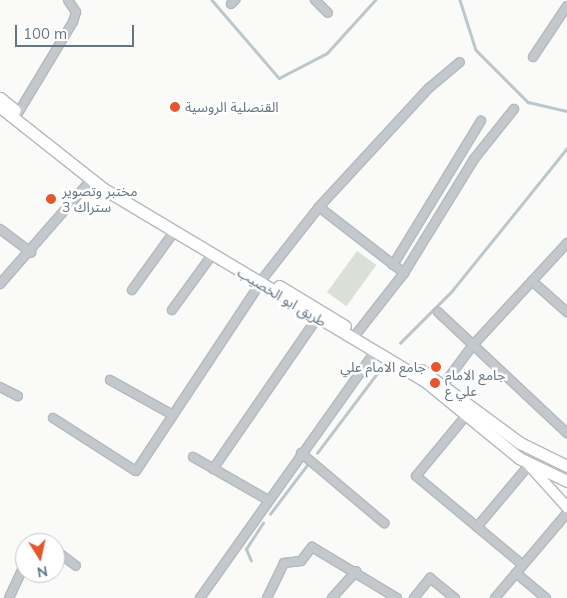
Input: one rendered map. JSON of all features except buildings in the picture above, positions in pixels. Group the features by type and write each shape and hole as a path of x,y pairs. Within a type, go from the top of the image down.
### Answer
{"main road":[{"name":"طريق ابو الخصيب","path":"0,98 104,181 317,318 425,381 526,446 567,466"},
{"name":"طريق ابو الخصيب","path":"0,107 91,180 174,232 212,255 357,333 444,384 529,465 567,482"}],"street":[{"path":"18,113 73,22 76,12 68,0"},
{"path":"315,0 328,13"},
{"path":"533,57 567,6"},
{"path":"53,418 136,471 262,281 319,208 429,88 460,62"},
{"path":"357,333 404,273 474,159 514,109"},
{"path":"393,265 481,121"},
{"path":"0,284 31,252 91,180"},
{"path":"319,208 404,273"},
{"path":"0,228 31,252"},
{"path":"132,290 174,232"},
{"path":"444,384 474,345 567,243"},
{"path":"172,310 212,255"},
{"path":"532,281 567,312"},
{"path":"438,312 567,433"},
{"path":"213,469 317,318"},
{"path":"200,598 301,453 375,352"},
{"path":"110,380 173,415"},
{"path":"0,387 18,396"},
{"path":"471,411 416,476 522,565"},
{"path":"301,453 384,523"},
{"path":"193,457 268,500"},
{"path":"477,527 529,465 567,507"},
{"path":"495,598 567,513"},
{"path":"267,598 284,563 300,561 312,547 356,571 397,598"},
{"path":"65,558 76,566"},
{"path":"332,598 356,571"},
{"path":"516,572 546,598"},
{"path":"414,598 430,578 455,598"},
{"path":"9,598 16,583"}],"shaded area":[{"path":"357,251 376,265 346,306 327,292"}],"waterway":[{"path":"212,0 279,78 327,53 375,0"},
{"path":"460,0 476,50 528,102 567,111"},
{"path":"400,343 451,292 567,148"},
{"path":"317,453 381,368"},
{"path":"270,514 307,465"},
{"path":"251,561 246,549 263,523"}],"place":[{"name":"القنصلية الروسية","path":"175,107"},
{"name":"مختبر وتصوير ستراك 3","path":"51,199"},
{"name":"جامع الامام علي","path":"436,367"},
{"name":"جامع الامام علي ع","path":"435,383"}]}
